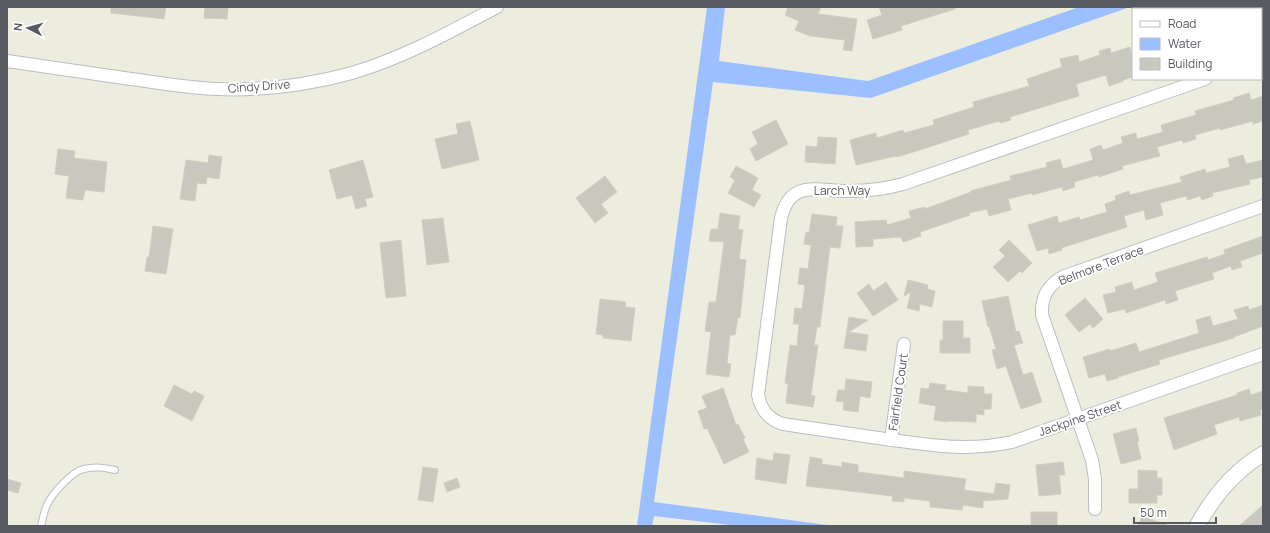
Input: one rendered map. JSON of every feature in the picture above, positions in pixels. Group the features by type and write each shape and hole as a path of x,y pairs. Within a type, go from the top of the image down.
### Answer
{"street":[{"name":"Cindy Drive","path":"7,61 184,87 245,89 285,86 338,76 384,62 431,42 498,7"},
{"name":"Larch Way","path":"891,440 782,424 768,416 760,403 758,386 780,218 783,210 792,197 799,192 812,188 848,191 872,190 903,184 1202,80"},
{"name":"Belmore Terrace","path":"1095,510 1095,479 1092,460 1042,315 1043,298 1046,291 1052,284 1065,276 1263,206"},
{"name":"Fairfield Court","path":"891,440 904,344"},
{"name":"Jackpine Street","path":"891,440 957,448 997,445 1012,442 1263,354"},
{"path":"1197,526 1205,511 1220,491 1237,474 1263,454"}],"lane":[{"path":"41,526 47,505 71,476 82,469 97,467 115,470"}],"water":[{"path":"707,7 725,7 719,61 868,81 1079,7 1130,7 871,98 713,82 654,502 835,526 738,526 654,516 652,526 637,526"}],"building":[{"path":"111,7 166,7 164,19 111,13"},
{"path":"205,7 228,7 227,19 204,18"},
{"path":"788,7 821,7 818,14 857,19 852,51 843,50 845,40 810,36 795,30 799,21 785,15"},
{"path":"879,7 955,7 955,9 901,26 902,30 873,39 867,20 882,15"},
{"path":"1130,47 1132,54 1132,77 1109,86 1106,75 1076,84 1079,96 1010,117 1011,120 1000,123 999,121 968,130 969,134 897,157 856,165 850,140 876,133 877,138 903,130 904,133 934,125 933,120 974,107 973,102 1029,86 1027,79 1062,67 1060,59 1078,55 1079,62 1100,55 1099,51 1110,48 1111,53"},
{"path":"1249,93 1251,100 1263,96 1263,121 1253,124 1253,121 1220,130 1220,128 1195,135 1196,139 1183,143 1182,140 1157,147 1160,156 1122,166 1123,169 1099,177 1098,175 1074,182 1075,187 1063,191 1062,187 1032,195 1032,193 1008,199 1011,210 989,216 987,209 969,213 970,215 920,232 921,236 903,242 901,237 873,239 873,246 856,247 855,222 886,220 887,225 911,218 909,211 925,207 925,209 971,192 970,191 1011,180 1010,176 1047,167 1046,163 1060,159 1063,169 1093,160 1090,149 1101,145 1103,150 1123,143 1121,137 1136,133 1137,139 1163,132 1161,125 1196,115 1195,111 1234,100 1233,98"},
{"path":"776,120 788,144 756,161 750,149 758,144 752,132"},
{"path":"470,121 479,160 442,169 435,139 458,134 456,124"},
{"path":"818,137 837,138 835,164 805,162 806,146 817,147"},
{"path":"58,149 75,151 74,158 107,162 104,192 85,190 83,200 66,198 69,176 55,174"},
{"path":"209,155 222,157 219,179 207,177 206,184 197,183 195,201 180,199 186,160 208,163"},
{"path":"1243,155 1246,164 1263,160 1263,177 1249,180 1250,184 1212,193 1213,196 1202,200 1200,196 1188,200 1186,196 1160,203 1163,215 1146,220 1144,210 1124,216 1127,227 1061,248 1062,250 1049,254 1048,248 1037,251 1028,225 1057,216 1059,223 1079,217 1080,220 1107,212 1105,204 1116,200 1115,196 1129,191 1130,195 1182,182 1180,177 1205,169 1206,173 1230,167 1228,159"},
{"path":"363,160 373,197 365,199 367,206 356,209 352,195 337,199 329,170"},
{"path":"736,166 758,178 752,190 761,195 754,207 728,193 735,180 730,177"},
{"path":"605,176 617,192 601,204 608,213 595,223 576,198"},
{"path":"720,213 740,216 738,229 743,230 739,259 746,260 740,318 738,317 735,335 730,335 727,363 731,364 729,377 706,374 711,332 705,331 709,302 716,302 724,242 709,241 711,229 718,229"},
{"path":"812,214 837,217 836,226 843,226 840,248 830,247 820,327 817,327 814,345 818,345 811,395 815,396 813,407 786,403 788,384 785,383 790,345 797,346 799,324 793,324 795,308 802,309 805,285 798,284 800,268 808,269 811,245 804,244 806,232 809,233"},
{"path":"443,218 449,262 427,265 422,220"},
{"path":"153,226 173,229 166,274 145,271 147,257 149,257"},
{"path":"1263,236 1263,253 1240,261 1242,267 1232,270 1231,266 1212,273 1214,279 1175,291 1178,300 1166,304 1165,300 1126,313 1125,309 1108,313 1103,295 1116,292 1115,287 1132,282 1134,290 1158,282 1155,273 1207,257 1208,260 1225,254 1224,250"},
{"path":"401,240 406,296 386,298 380,243"},
{"path":"1009,240 1032,263 1022,273 1020,271 1008,282 993,267 1005,256 999,250"},
{"path":"908,280 928,285 927,289 935,291 932,307 920,304 919,311 907,308 911,292 904,296"},
{"path":"886,282 898,300 873,316 857,293 869,284 873,291"},
{"path":"1008,296 1016,332 1019,331 1023,343 1014,345 1023,375 1032,372 1042,402 1021,409 1006,366 997,369 992,350 996,349 989,326 988,327 982,301"},
{"path":"1085,298 1103,319 1093,328 1090,324 1079,332 1065,315"},
{"path":"600,299 626,302 625,307 635,308 631,341 603,338 603,335 596,334"},
{"path":"1263,305 1263,326 1234,338 1159,360 1160,364 1118,378 1107,381 1105,374 1089,378 1083,357 1136,343 1139,352 1199,333 1196,320 1210,316 1213,326 1238,319 1234,310 1248,306 1249,310"},
{"path":"849,317 868,320 849,332 868,335 866,351 844,348"},
{"path":"943,321 963,321 963,338 970,338 970,353 940,353 940,340 943,340"},
{"path":"846,379 872,382 870,398 860,396 858,412 843,410 844,402 836,401 838,390 845,390"},
{"path":"930,383 946,385 945,390 968,393 968,386 984,387 984,394 992,394 991,409 984,409 984,415 976,414 976,422 948,422 934,420 936,406 919,403 921,388 929,389"},
{"path":"174,385 192,394 194,391 204,396 192,421 164,406"},
{"path":"723,388 736,425 738,424 745,438 743,439 749,452 724,464 707,428 704,429 698,411 707,408 702,396"},
{"path":"1249,389 1251,395 1263,391 1263,409 1260,410 1261,415 1240,421 1239,417 1214,425 1217,434 1174,450 1164,418 1237,395 1237,393"},
{"path":"1136,428 1139,441 1137,442 1141,459 1121,464 1113,434"},
{"path":"774,453 790,455 786,484 755,479 757,458 773,461"},
{"path":"810,457 822,459 822,464 842,467 842,462 858,465 858,472 904,478 904,471 966,479 964,490 994,494 996,483 1010,485 1008,499 983,501 983,508 963,505 962,510 930,507 930,501 904,498 904,502 892,501 893,496 806,486"},
{"path":"1063,462 1065,475 1059,475 1061,494 1039,496 1036,465"},
{"path":"423,467 438,469 433,502 418,500"},
{"path":"1138,470 1157,471 1157,478 1162,478 1162,495 1157,495 1157,503 1129,503 1129,489 1138,489"},
{"path":"457,478 460,487 447,492 444,483"},
{"path":"7,479 21,483 18,493 7,490"},
{"path":"1263,505 1263,526 1239,526"},
{"path":"1031,512 1057,512 1057,526 1031,526"},
{"path":"1142,516 1167,525 1167,526 1138,526"}]}
